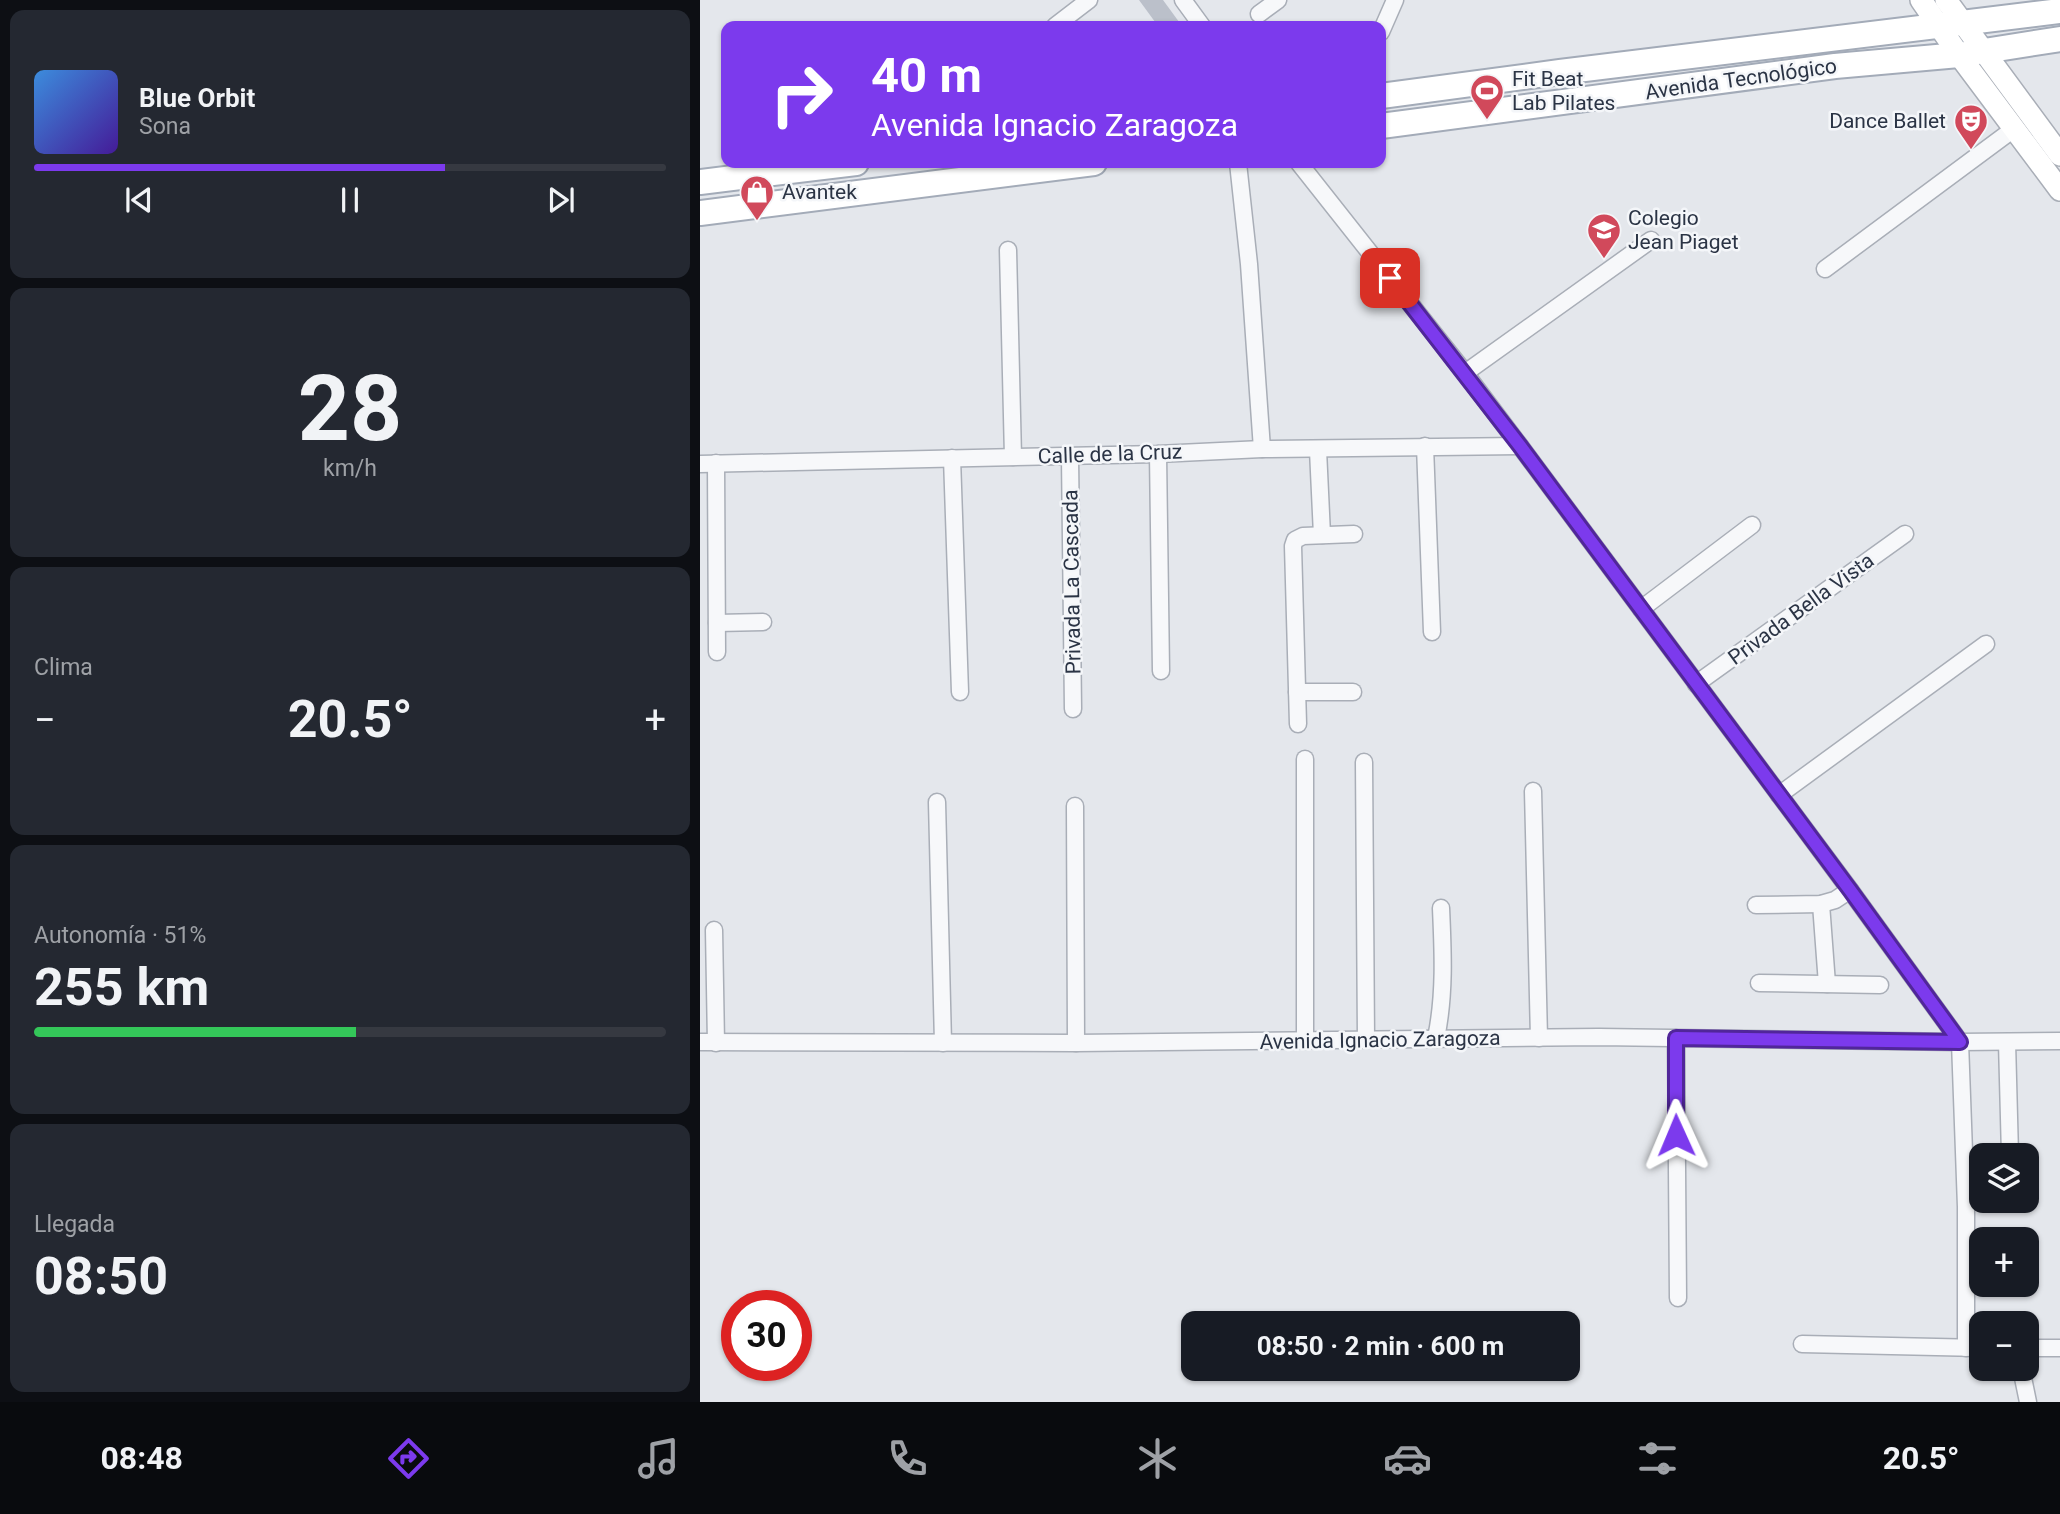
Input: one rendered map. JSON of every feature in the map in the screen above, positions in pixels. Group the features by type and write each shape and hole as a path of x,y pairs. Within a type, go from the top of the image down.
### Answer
{"main road":[{"path":"1921,0 1951,24 2015,128 2060,190"},
{"path":"1946,0 1951,24"},
{"name":"Avenida Tecnológico","path":"1386,95 2060,11"},
{"name":"Avenida Tecnológico","path":"1386,125 1835,66 1971,53 2060,40"},
{"path":"1971,53 2060,155"},
{"path":"700,182 815,168"},
{"path":"700,213 1055,168"}],"street":[{"path":"1062,21 1089,0"},
{"path":"1183,0 1198,21"},
{"path":"1259,14 1278,0"},
{"path":"1386,21 1395,0"},
{"path":"1825,269 2015,128"},
{"path":"1239,168 1249,264 1262,449"},
{"path":"1303,168 1520,446 1960,1042 1972,1311"},
{"path":"1465,373 1651,240"},
{"path":"1008,250 1013,457"},
{"path":"1425,446 1432,632"},
{"name":"Calle de la Cruz","path":"708,464 1158,454 1262,449 1520,446"},
{"path":"1318,450 1322,535"},
{"path":"1158,454 1161,671"},
{"name":"Privada La Cascada","path":"1070,456 1073,709"},
{"path":"952,458 960,692"},
{"path":"708,464 718,652"},
{"path":"1641,609 1752,525"},
{"path":"1298,723 1293,546 1300,538 1354,534"},
{"name":"Privada Bella Vista","path":"1696,684 1905,534"},
{"path":"717,623 763,622"},
{"path":"1779,795 1986,644"},
{"path":"1297,692 1353,692"},
{"path":"1304,759 1305,1041"},
{"path":"1364,762 1366,1040"},
{"path":"1533,791 1539,1038"},
{"path":"937,802 943,1043"},
{"path":"1074,806 1076,1043"},
{"path":"1756,905 1821,904 1835,900 1850,890"},
{"path":"1821,904 1827,984"},
{"path":"1436,1038 1441,1013 1443,967 1441,908"},
{"path":"708,1043 714,930"},
{"path":"1759,983 1880,985"},
{"name":"Avenida Ignacio Zaragoza","path":"708,1043 1076,1043 1436,1038 2060,1041"},
{"path":"1676,1038 1678,1298"},
{"path":"2007,1042 2010,1143"},
{"path":"1802,1344 1969,1348"},
{"path":"2039,1348 2060,1348"},
{"path":"2024,1381 2028,1402"}],"building":[{"path":"1139,0 1163,0 1178,21 1154,21"}],"place":[{"name":"Fit Beat Lab Pilates","path":"1487,121"},
{"name":"Dance Ballet","path":"1971,151"},
{"name":"Avantek","path":"757,222"},
{"name":"Colegio Jean Piaget","path":"1604,260"}],"route":[{"path":"1390,278 1520,446 1960,1042 1676,1038 1676,1135"}]}
